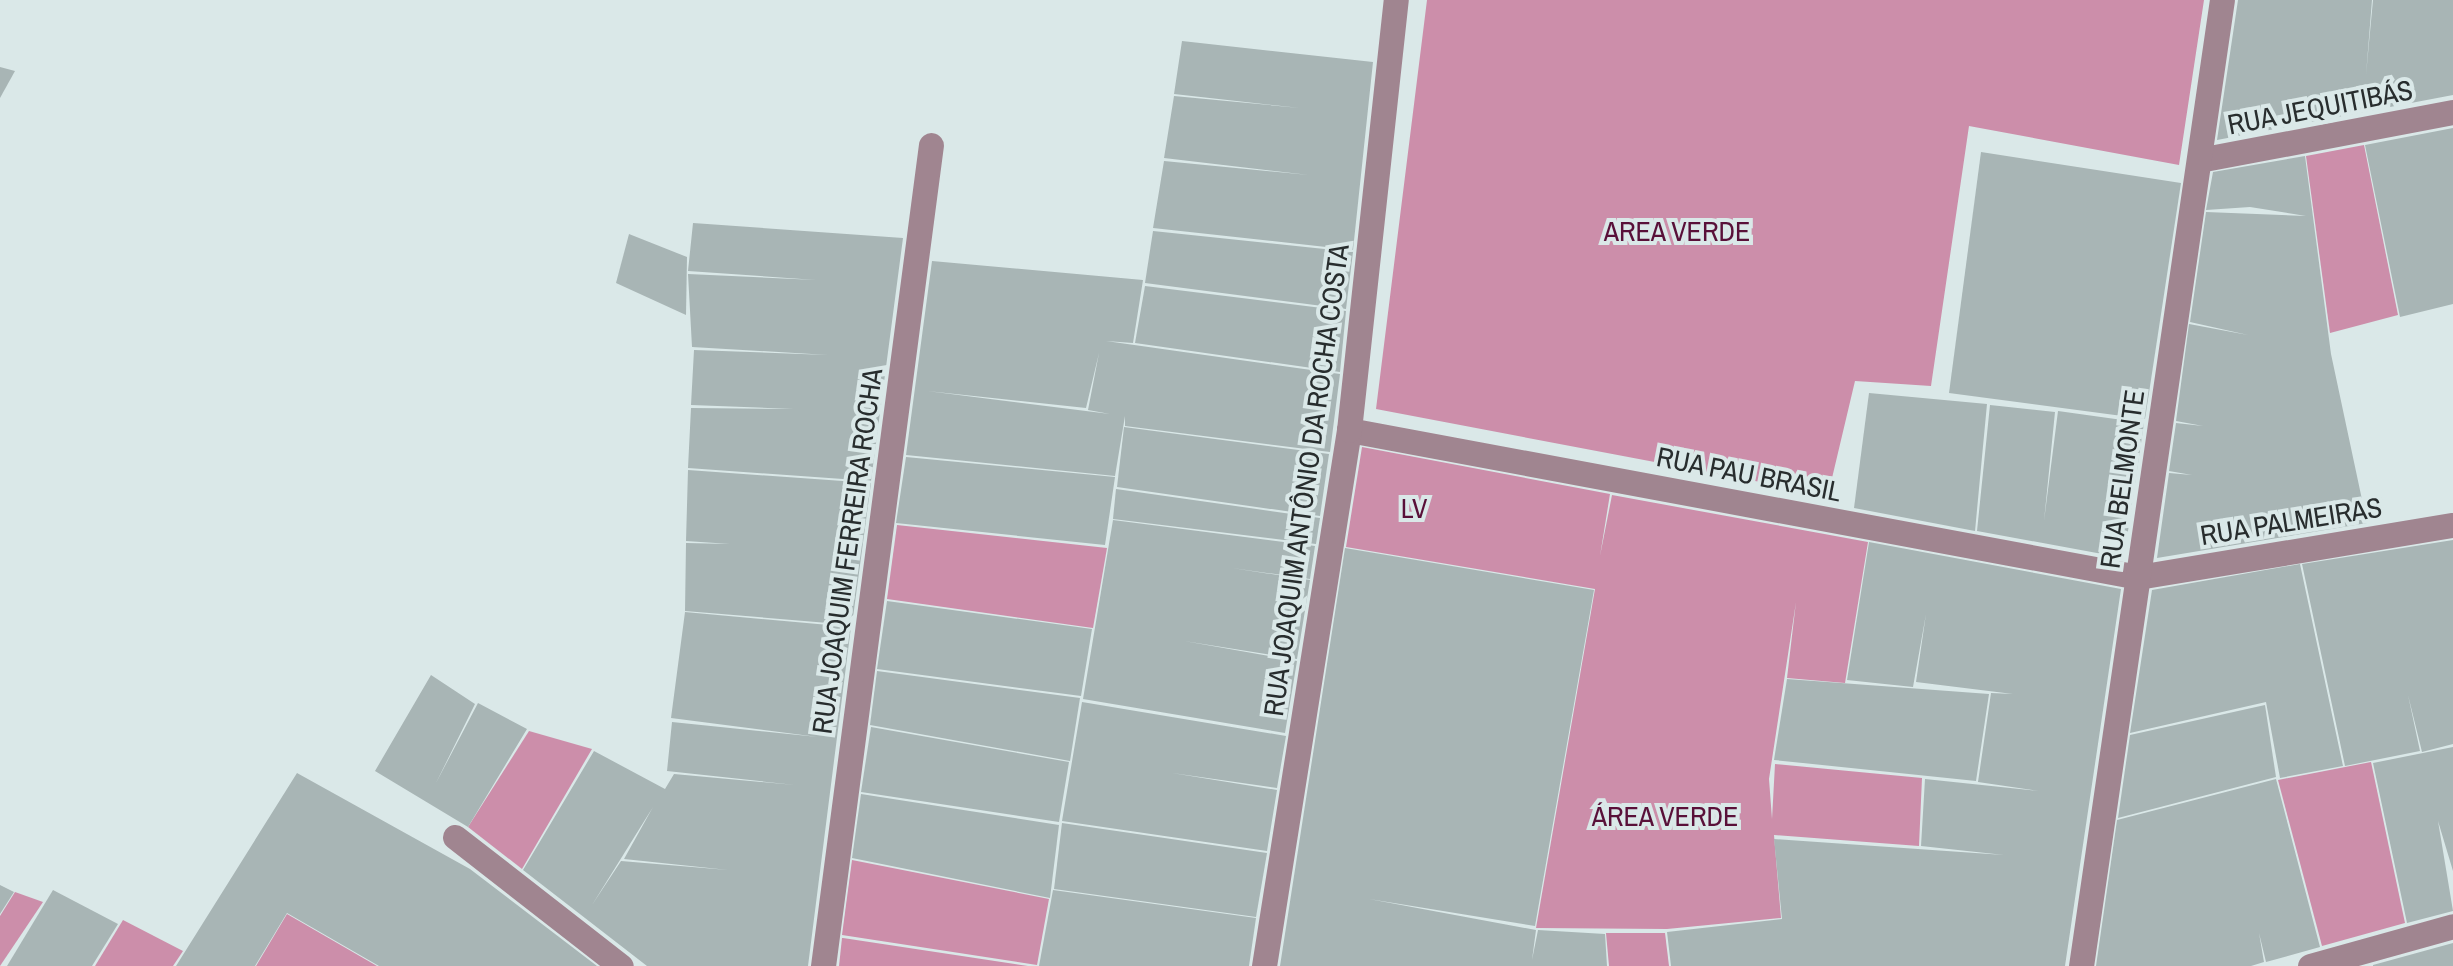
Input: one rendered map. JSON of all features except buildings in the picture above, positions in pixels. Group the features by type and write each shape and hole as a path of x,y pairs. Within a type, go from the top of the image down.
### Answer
{"street":[{"name":"RUA JOAQUIM ANTÔNIO DA ROCHA COSTA","path":"1264,966 1349,430 1396,0"},
{"name":"RUA BELMONTE","path":"2081,966 2222,0"},
{"name":"RUA JEQUITIBÁS","path":"2199,160 2453,112"},
{"name":"RUA JOAQUIM FERREIRA ROCHA","path":"823,966 932,145"},
{"name":"RUA PAU BRASIL","path":"1349,430 2138,577"},
{"name":"RUA PALMEIRAS","path":"2138,577 2453,524"},
{"path":"455,837 621,966"},
{"path":"2310,966 2453,926"}],"green space":[{"name":"AREA VERDE","path":"1427,0 2204,0 2179,165 1969,126 1931,386 1855,381 1828,495 1376,409"},
{"path":"2364,145 2398,315 2330,333 2306,156"},
{"name":"ÁREA VERDE","path":"1362,447 1610,494 1600,556 1612,495 1868,542 1845,683 1787,678 1796,602 1769,779 1772,819 1775,764 1922,778 1919,846 1774,835 1781,918 1667,929 1536,928 1595,589 1346,547"},
{"path":"897,525 1107,548 1093,628 887,599"},
{"path":"529,731 592,749 522,869 468,827"},
{"path":"2371,762 2405,923 2322,946 2278,780"},
{"path":"852,860 1049,899 1037,965 842,935"},
{"path":"15,892 43,902 0,966 0,916"},
{"path":"287,914 377,966 256,966"},
{"path":"123,920 183,951 173,966 95,966"},
{"path":"1606,933 1665,933 1669,966 1609,966"},
{"path":"843,938 1028,966 839,966"}],"park label":[{"name":"LV","path":"1414,508"}]}
